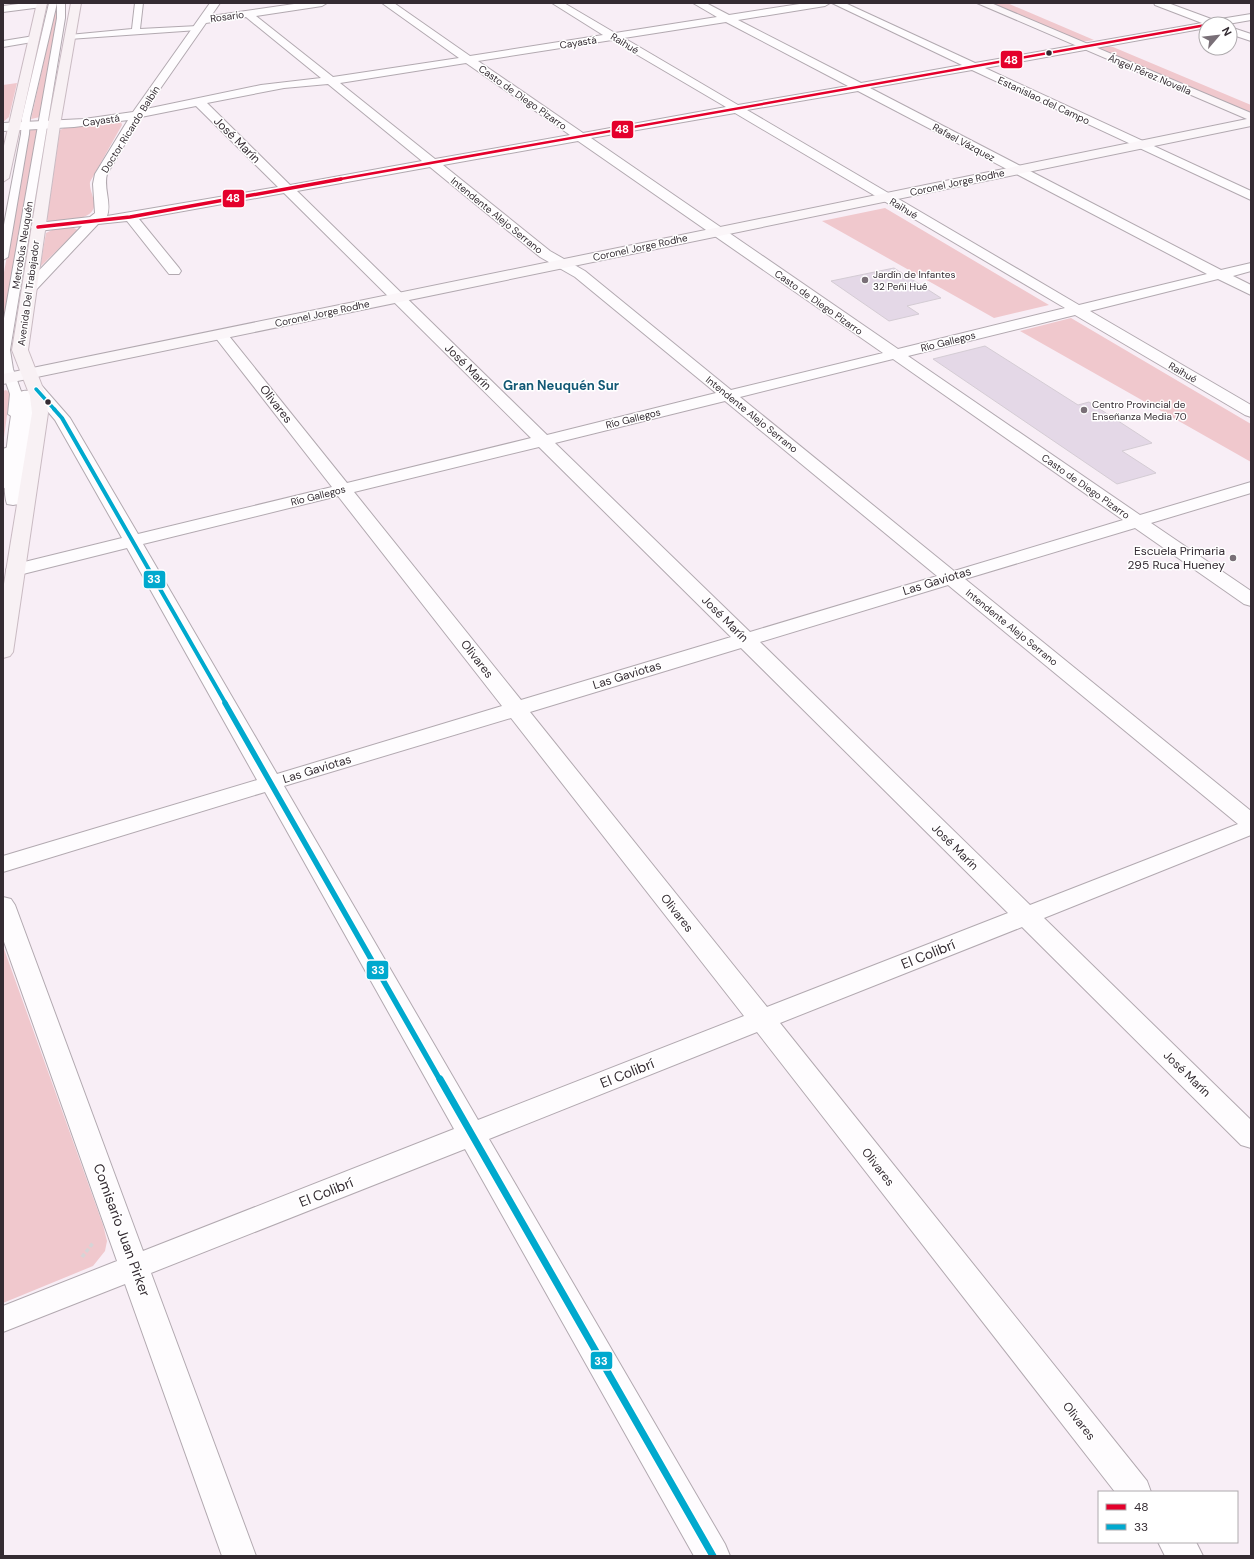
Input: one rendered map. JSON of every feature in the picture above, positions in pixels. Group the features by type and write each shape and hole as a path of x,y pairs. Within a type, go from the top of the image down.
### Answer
{"main road":[{"path":"3,178 34,39 46,3"},
{"name":"Avenida Del Trabajador","path":"3,652 40,413 40,404 29,386 20,350 38,227 48,125 76,3"},
{"name":"Ángel Pérez Novella","path":"982,3 1251,117"},
{"name":"Ángel Pérez Novella","path":"1092,36 1128,51"},
{"name":"Coronel Jorge Rodhe","path":"6,377 29,386 220,334 1251,122"}],"street":[{"path":"3,9 46,3"},
{"name":"Doctor Ricardo Balbín","path":"28,289 96,221 101,214 102,208 98,189 99,178 137,114 215,3"},
{"name":"Rosario","path":"201,24 247,13 322,3"},
{"name":"Casto de Diego Pizarro","path":"388,3 1251,600"},
{"name":"Raihué","path":"556,3 1251,412"},
{"name":"Rafael Vázquez","path":"698,3 1251,291"},
{"name":"Cayastá","path":"15,126 48,125 137,114 198,102 224,100 294,89 331,81 825,3"},
{"name":"Estanislao del Campo","path":"837,3 1251,196"},
{"path":"1159,3 1198,18"},
{"name":"Intendente Alejo Serrano","path":"247,13 545,254 580,274 1251,823"},
{"path":"1238,19 1251,17"},
{"path":"38,227 130,217 1198,26"},
{"path":"1238,33 1251,38"},
{"path":"3,44 34,39"},
{"name":"José Marín","path":"198,102 1025,915 1246,1125"},
{"path":"130,217 174,271"},
{"name":"Río Gallegos","path":"15,570 1251,267"},
{"name":"Olivares","path":"220,334 1134,1491"},
{"path":"29,386 8,482 8,491 13,500 30,397 26,395 29,386"},
{"path":"29,386 62,418 713,1556"},
{"name":"Las Gaviotas","path":"3,864 1251,487"},
{"path":"3,509 22,498 28,490"},
{"name":"El Colibrí","path":"3,1319 1251,826"},
{"name":"Comisario Juan Pirker","path":"3,905 239,1556"},
{"path":"1176,1543 1186,1556"}],"lane":[{"name":"Metrobús Neuquén","path":"3,257 15,126 26,116 46,3"},
{"name":"Metrobús Neuquén","path":"3,485 17,399 6,377 4,350 48,125 62,16 61,3"},
{"path":"136,31 139,3"},
{"path":"69,37 201,24"}],"path":[{"path":"80,1260 94,1244 91,1237"}],"shaded area":[{"path":"57,3 59,16 40,117 31,119"},
{"path":"988,3 1007,3 1094,40 1081,42"},
{"path":"1104,46 1113,47 1251,105 1251,113 1097,48"},
{"path":"17,83 9,117 3,122 3,85"},
{"path":"116,121 121,122 122,125 90,182 94,204 92,211 88,215 74,220 60,222 48,221 47,219 60,130 66,127"},
{"path":"33,129 38,130 3,338 3,278 29,131"},
{"path":"885,208 1049,305 994,318 822,221"},
{"path":"72,227 78,230 40,267 46,233 52,230"},
{"path":"1071,318 1251,424 1251,462 1020,331"},
{"path":"6,390 10,393 3,445 3,391"},
{"path":"3,946 103,1225 107,1241 105,1251 93,1266 3,1303"}],"building":[{"path":"894,268 941,298 907,306 919,314 889,321 831,281"},
{"path":"985,346 1078,405 1089,402 1152,443 1122,451 1156,473 1117,484 933,359"}],"transit line":[{"name":"48","path":"38,227 130,217 1198,26"},
{"name":"33","path":"36,389 62,418 713,1556"}],"place":[{"name":"Jardín de Infantes 32 Peñi Hué","path":"865,280"},
{"name":"Centro Provincial de Enseñanza Media 70","path":"1084,410"},
{"name":"Escuela Primaria 295 Ruca Hueney","path":"1233,558"}],"district":[{"name":"Gran Neuquén Sur","path":"561,385"}]}
